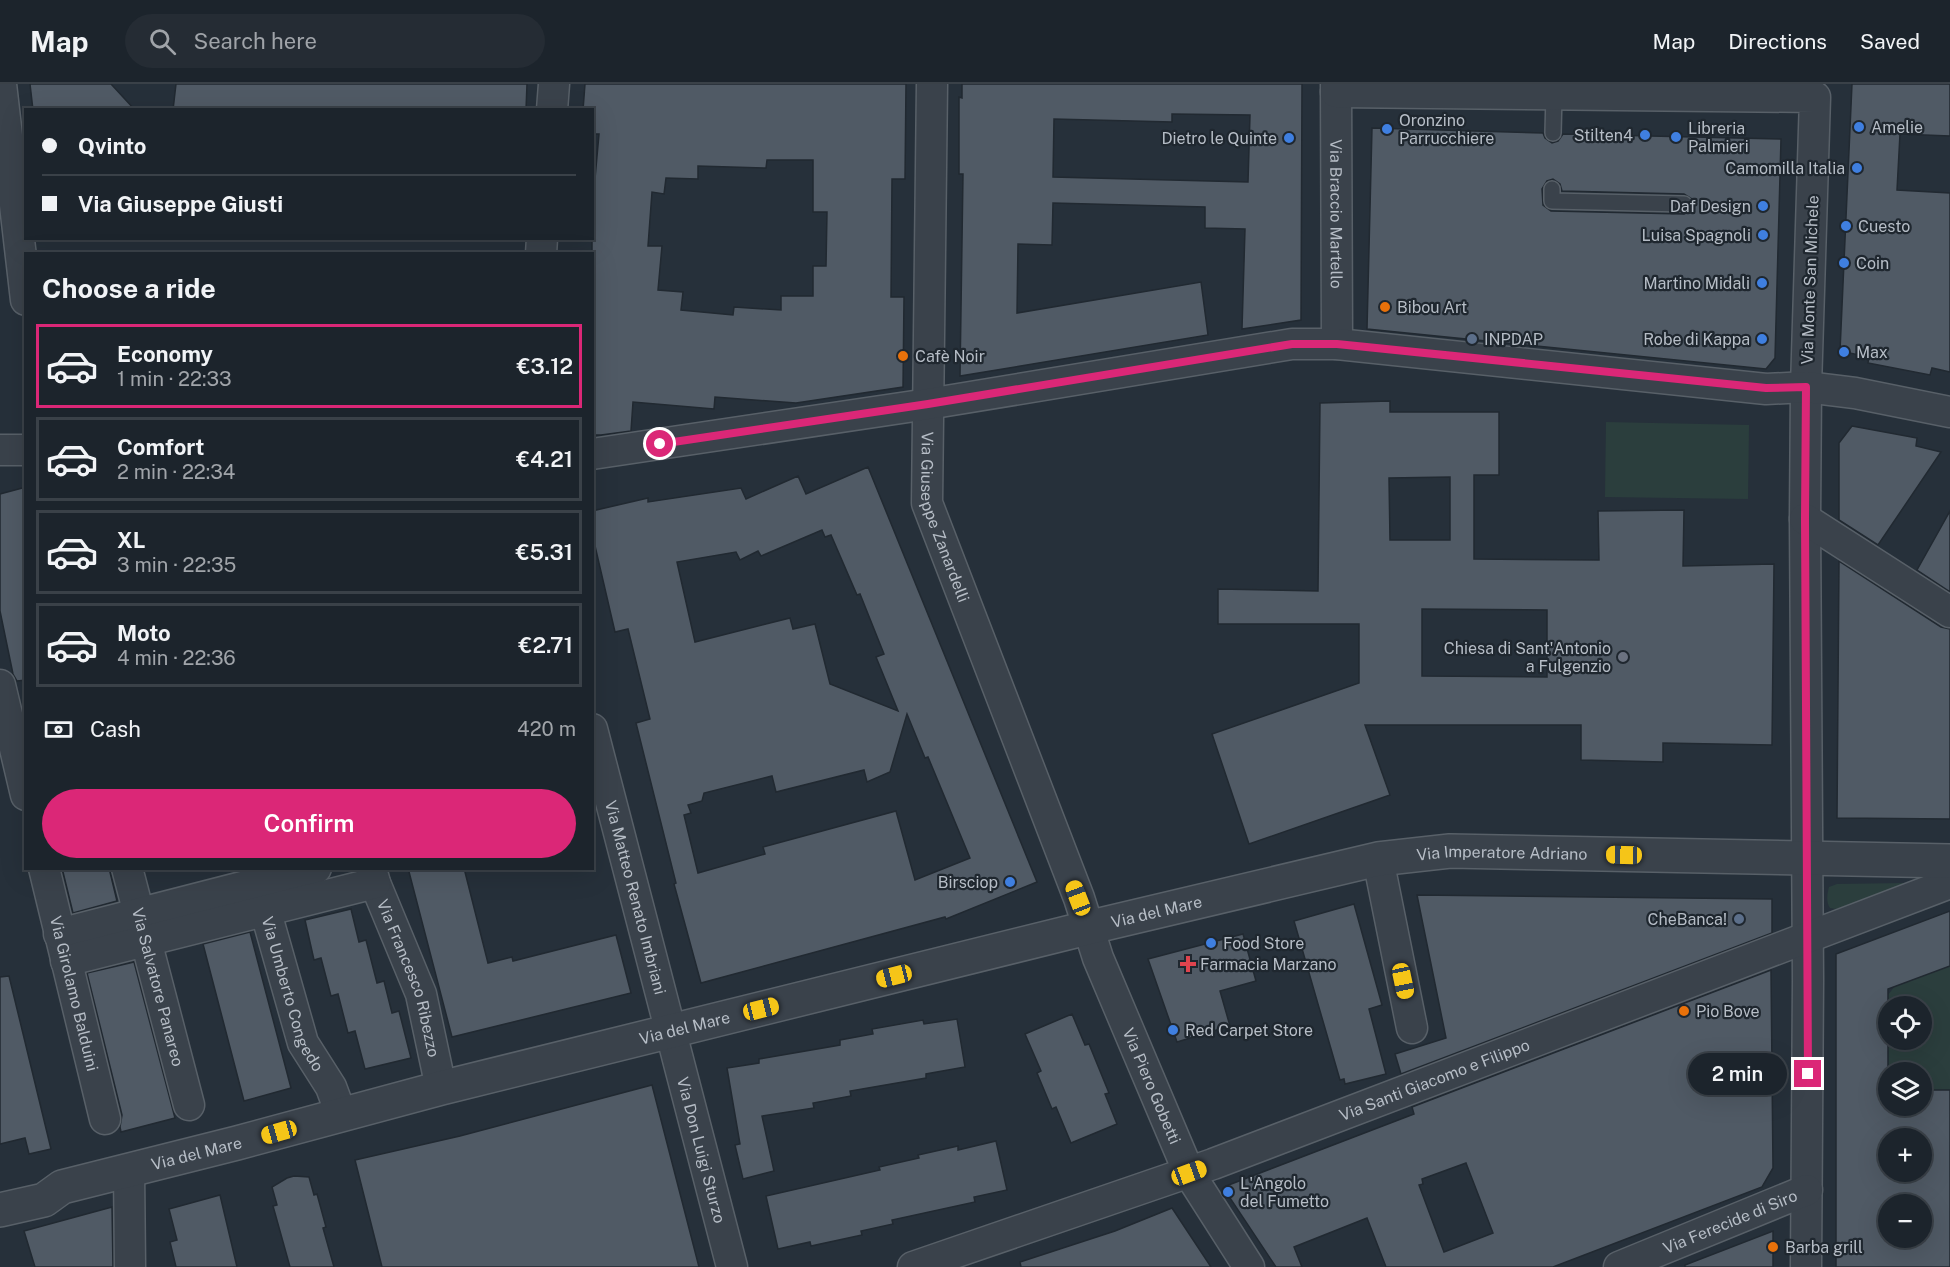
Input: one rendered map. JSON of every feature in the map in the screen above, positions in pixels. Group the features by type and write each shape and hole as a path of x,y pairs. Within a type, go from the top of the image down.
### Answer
{"street":[{"path":"1,84 24,283"},
{"path":"552,108 554,84"},
{"name":"Via Giuseppe Zanardelli","path":"933,84 927,503 1078,898 1087,928"},
{"path":"1336,88 1554,94"},
{"name":"Via Braccio Martello","path":"1336,88 1337,344"},
{"name":"Via Monte San Michele","path":"1554,94 1815,97 1806,387 1808,938 1806,1267"},
{"path":"594,454 928,404 1292,344 1337,344 1766,388 1806,387 1855,393 1950,412"},
{"path":"0,450 24,450"},
{"path":"1805,519 1950,612"},
{"path":"0,684 24,786"},
{"name":"Via Matteo Renato Imbriani","path":"594,737 670,1032"},
{"name":"Via Imperatore Adriano","path":"1378,860 1450,851 1950,861"},
{"path":"1378,860 1412,1028"},
{"name":"Via del Mare","path":"4,1201 44,1200 62,1187 441,1088 1087,928 1378,860"},
{"name":"Via Girolamo Balduini","path":"44,870 105,1119"},
{"name":"Via Salvatore Panareo","path":"127,870 189,1105"},
{"path":"141,928 256,876 301,870"},
{"name":"Via Umberto Congedo","path":"256,876 303,1043 331,1087 341,1114"},
{"path":"63,947 141,928 265,912 373,876"},
{"name":"Via Francesco Ribezzo","path":"373,876 421,994 441,1088"},
{"name":"Via Santi Giacomo e Filippo","path":"913,1267 1189,1173 1950,883"},
{"name":"Via Piero Gobetti","path":"1087,928 1189,1173 1249,1267"},
{"name":"Via Don Luigi Sturzo","path":"670,1032 732,1267"},
{"path":"129,1170 129,1267"},
{"name":"Via Ferecide di Siro","path":"1619,1267 1807,1190"}],"lane":[{"path":"1553,133 1554,94"},
{"path":"1552,189 1552,201 1684,204"}],"green space":[{"path":"1606,422 1749,425 1748,499 1605,497"},
{"path":"1906,883 1907,887 1836,909 1830,908 1828,903 1829,887 1837,884"},
{"path":"1950,966 1950,1090 1932,1107 1932,1062 1888,1062 1888,1050 1932,1050 1932,996 1888,995 1895,986"}],"building":[{"path":"30,84 111,84 133,108 33,108"},
{"path":"176,84 527,84 526,108 173,108"},
{"path":"585,84 906,84 905,179 892,179 891,297 904,297 903,387 796,403 715,397 714,409 633,402 631,431 594,435 594,252 592,252 592,240 594,240 594,190 599,134 594,134 594,108 583,108","holes":["767,160 813,160 813,212 827,212 826,266 813,266 813,296 781,296 781,310 734,307 733,315 681,310 683,292 658,290 662,246 648,246 652,192 664,194 666,178 698,179 698,166 766,168"]},
{"path":"962,84 1302,84 1301,320 1242,329 1245,229 1205,228 1205,207 1053,203 1052,245 1018,244 1017,313 1201,282 1208,335 960,376 963,174 959,174 959,97 962,98","holes":["1172,114 1250,115 1248,182 1053,177 1054,119 1172,122"]},
{"path":"1852,84 1950,84 1950,136 1900,134 1897,190 1950,193 1950,372 1932,368 1930,375 1868,363 1869,357 1840,351"},
{"path":"1372,128 1543,133 1545,138 1552,143 1558,141 1563,134 1781,139 1775,358 1766,369 1367,329","holes":["1553,179 1560,184 1562,191 1684,194 1692,199 1694,205 1689,212 1684,214 1551,211 1543,205 1542,189 1547,181"]},
{"path":"1390,401 1390,412 1499,412 1499,475 1474,475 1474,559 1599,560 1598,511 1684,510 1683,566 1774,564 1772,745 1663,743 1663,762 1581,760 1581,725 1365,725 1390,795 1249,844 1212,734 1359,683 1359,624 1218,624 1218,589 1318,591 1320,403","holes":["1450,477 1450,540 1390,540 1389,478","1422,609 1547,610 1547,677 1422,676"]},
{"path":"1852,426 1917,438 1916,446 1941,452 1878,545 1839,520 1839,443"},
{"path":"868,467 1037,882 946,919 945,917 701,983 674,884 676,883 636,723 650,719 628,629 615,632 594,542 594,511 648,498 648,502 741,488 746,499 798,476 806,494","holes":["822,530 825,537 831,535 857,595 860,594 884,654 876,657 898,711 830,684 815,624 793,629 790,618 695,642 677,562 736,552 740,560 758,551 761,556","907,714 925,758 928,757 970,858 915,880 896,811 763,847 765,854 698,873 684,815 691,813 688,805 702,801 704,793 772,776 776,792 864,770 867,782 890,772"]},
{"path":"24,488 24,680 17,681 13,674 0,611 0,494"},
{"path":"1950,511 1950,592 1917,570"},
{"path":"1839,561 1941,627 1950,629 1950,819 1837,818"},
{"path":"62,870 109,870 117,901 73,913"},
{"path":"409,870 465,870 488,963 512,957 513,961 616,935 631,993 452,1037"},
{"path":"1417,895 1772,899 1772,933 1401,1074 1395,1054 1446,1038"},
{"path":"1354,904 1382,1005 1369,1009 1386,1074 1345,1084 1344,1079 1340,1080 1294,921"},
{"path":"351,909 359,942 366,940 377,983 384,981 392,1013 399,1011 411,1058 365,1069 355,1031 348,1033 338,994 331,996 321,958 314,960 305,920"},
{"path":"1950,911 1950,966 1888,989 1888,996 1878,996 1878,1050 1888,1050 1888,1062 1878,1062 1878,1116 1932,1116 1932,1090 1950,1090 1950,1267 1836,1267 1836,954"},
{"path":"250,932 291,1088 244,1101 203,944"},
{"path":"1243,934 1256,981 1220,991 1230,1026 1177,1042 1148,959"},
{"path":"134,962 175,1118 121,1132 122,1115 87,973"},
{"path":"1771,970 1773,1168 1762,1187 1553,1267 1386,1267 1367,1218 1294,1247 1302,1267 1276,1267 1230,1198 1226,1186 1414,1114 1412,1107","holes":["1466,1163 1493,1233 1444,1252 1419,1185 1423,1184 1422,1179"]},
{"path":"9,976 51,1149 29,1154 25,1138 0,1144 0,977"},
{"path":"1072,1014 1085,1045 1089,1044 1109,1093 1105,1094 1117,1124 1071,1143 1056,1107 1052,1109 1037,1073 1041,1071 1025,1034"},
{"path":"957,1019 965,1067 926,1074 926,1078 850,1091 851,1096 813,1103 814,1108 762,1116 774,1171 743,1179 735,1145 740,1144 727,1068 759,1063 759,1059 840,1045 840,1040 873,1034 872,1029 923,1020 924,1024"},
{"path":"652,1085 699,1267 382,1267 355,1160 460,1136"},
{"path":"996,1141 1007,1190 974,1197 975,1202 892,1220 893,1224 861,1231 862,1235 811,1246 810,1242 778,1249 766,1196 880,1170 879,1167 919,1158 918,1155 958,1146 958,1150"},
{"path":"294,1176 309,1177 314,1195 317,1194 326,1227 323,1228 334,1267 290,1267 273,1206 277,1205 272,1187"},
{"path":"220,1195 237,1267 176,1267 170,1242 177,1240 169,1209"},
{"path":"112,1207 113,1267 35,1267 24,1231"},
{"path":"1172,1208 1211,1267 1021,1267 1020,1262 1115,1231"},
{"path":"1773,1231 1773,1267 1685,1267 1685,1265"}],"place":[{"name":"Amelie","path":"1859,127"},
{"name":"Oronzino Parrucchiere","path":"1387,129"},
{"name":"Stilten4","path":"1645,135"},
{"name":"Libreria Palmieri","path":"1676,137"},
{"name":"Dietro le Quinte","path":"1289,138"},
{"name":"Camomilla Italia","path":"1857,168"},
{"name":"Daf Design","path":"1763,206"},
{"name":"Cuesto","path":"1846,226"},
{"name":"Luisa Spagnoli","path":"1763,235"},
{"name":"Coin","path":"1844,263"},
{"name":"Martino Midali","path":"1762,283"},
{"name":"Bibou Art","path":"1385,307"},
{"name":"INPDAP","path":"1472,339"},
{"name":"Robe di Kappa","path":"1762,339"},
{"name":"Max","path":"1844,352"},
{"name":"Cafè Noir","path":"903,356"},
{"name":"Chiesa di Sant'Antonio a Fulgenzio","path":"1623,657"},
{"name":"Birsciop","path":"1010,882"},
{"name":"CheBanca!","path":"1739,919"},
{"name":"Food Store","path":"1211,943"},
{"name":"Farmacia Marzano","path":"1188,964"},
{"name":"Pio Bove","path":"1684,1011"},
{"name":"Red Carpet Store","path":"1173,1030"},
{"name":"L'Angolo del Fumetto","path":"1228,1192"},
{"name":"Barba grill","path":"1773,1247"}],"route":[{"path":"660,444 928,404 1292,344 1337,344 1766,388 1806,387 1808,1074"}]}
